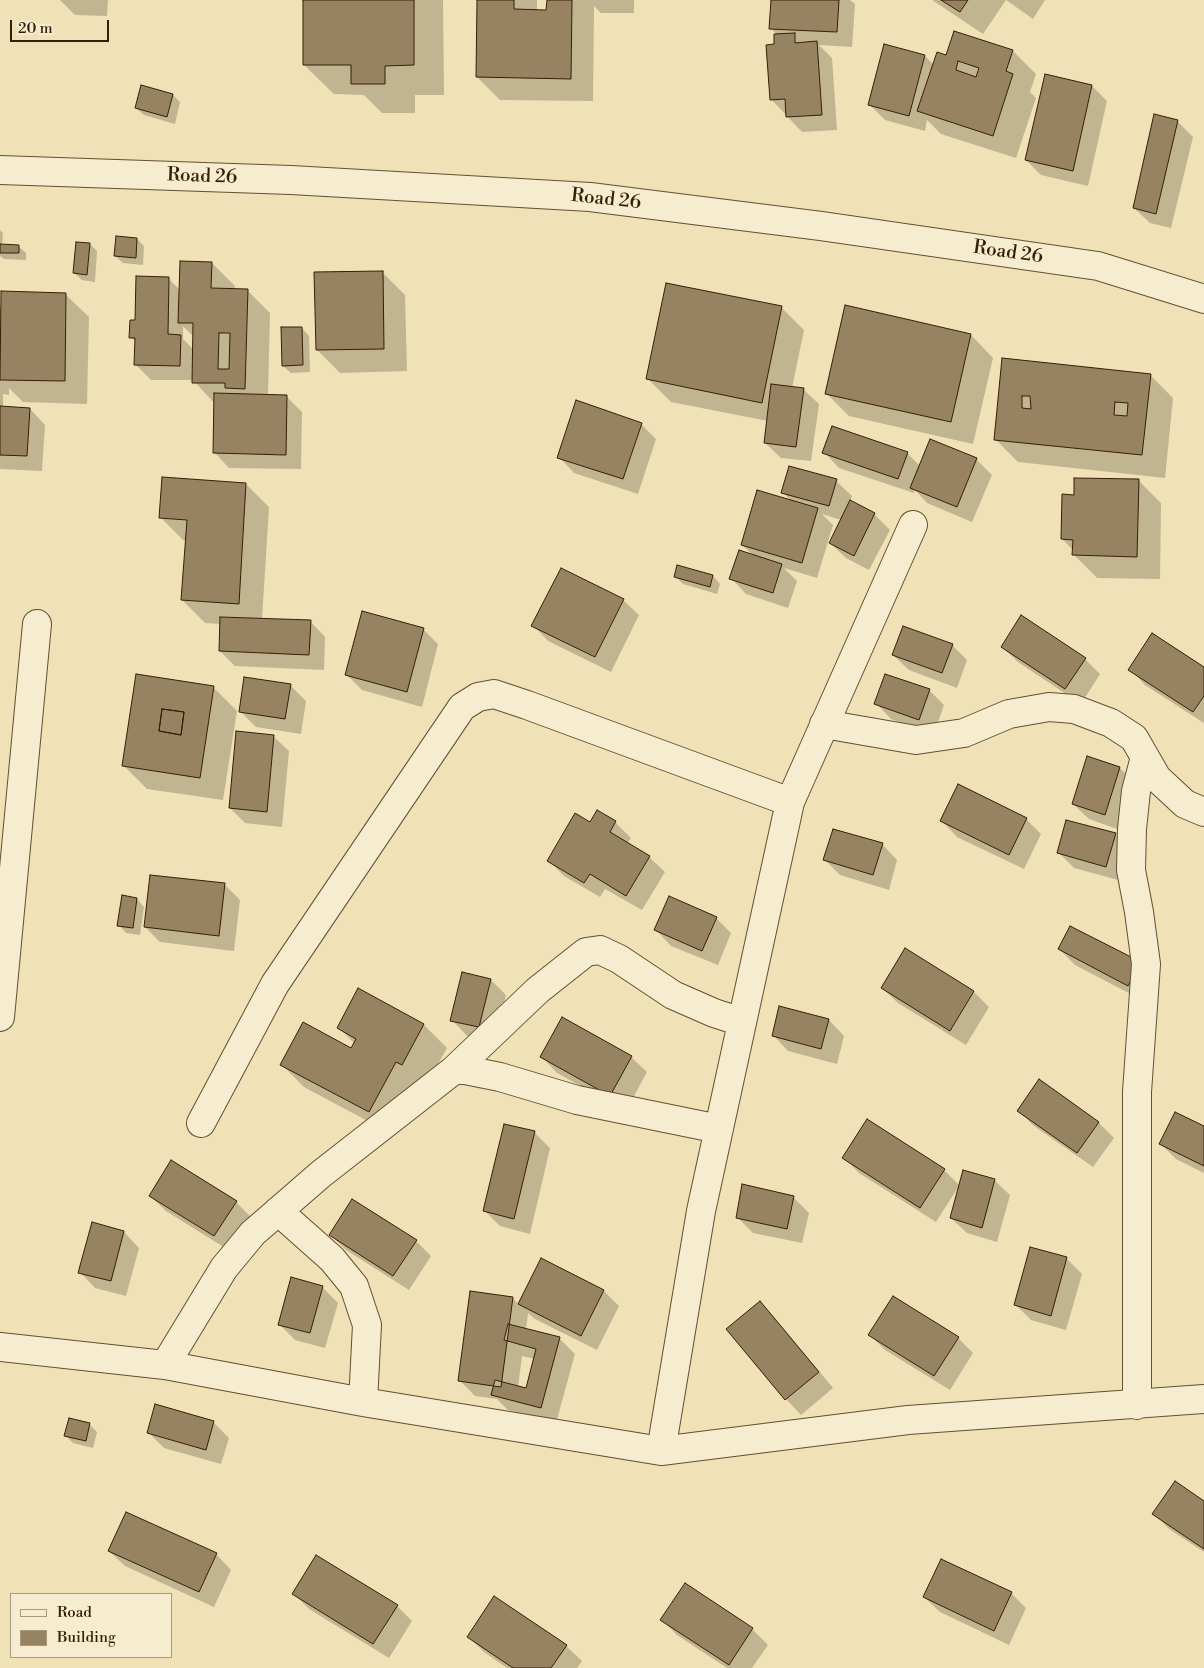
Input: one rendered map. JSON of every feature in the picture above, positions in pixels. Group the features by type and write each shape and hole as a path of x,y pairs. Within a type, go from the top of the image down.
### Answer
{"street":[{"name":"Road 26","path":"0,170 291,180 590,197 822,226 1098,266 1204,299"},
{"path":"661,1452 701,1211 790,802 913,525"},
{"path":"0,1017 37,624"},
{"path":"202,1123 275,984 462,707 478,697 494,694 790,802"},
{"path":"824,724 916,740 964,734 1009,714 1049,707 1074,709 1111,723 1134,738 1157,778 1185,804 1204,812"},
{"path":"1138,1405 1137,1092 1146,964 1131,870 1132,829 1136,791 1145,757"},
{"path":"165,1365 224,1268 253,1233 321,1174 454,1070 538,990 586,952 600,950 613,956 673,995 714,1013 742,1022"},
{"path":"454,1070 465,1070 500,1077 577,1100 719,1129"},
{"path":"278,1211 332,1259 354,1286 367,1325 363,1402"},
{"path":"0,1347 165,1365 363,1402 661,1452 908,1420 1204,1399"}],"building":[{"path":"303,0 414,0 414,65 385,66 385,84 351,84 351,65 303,65"},
{"path":"477,0 514,0 514,9 546,10 547,0 572,0 571,79 476,77"},
{"path":"771,0 839,0 837,32 769,29"},
{"path":"941,0 968,0 960,12"},
{"path":"954,31 1013,50 1006,71 1013,74 993,136 917,111 937,52 946,55","holes":["958,61 979,68 976,77 956,70"]},
{"path":"795,33 795,43 817,41 822,115 786,117 785,99 770,100 766,45 774,44 774,34"},
{"path":"884,44 925,55 909,116 868,105"},
{"path":"1045,74 1092,85 1073,171 1025,160"},
{"path":"141,85 173,94 167,117 135,108"},
{"path":"1154,114 1178,120 1156,214 1133,208"},
{"path":"116,236 137,238 136,258 114,256"},
{"path":"76,242 90,243 87,275 73,273"},
{"path":"0,244 19,245 19,253 0,253"},
{"path":"180,261 212,262 211,288 248,289 245,389 225,388 225,383 192,383 193,323 178,323","holes":["219,333 230,333 229,369 218,369"]},
{"path":"383,271 384,349 316,350 314,272"},
{"path":"136,276 169,277 168,334 181,335 180,366 134,365 135,338 129,338 130,320 135,320"},
{"path":"666,283 782,306 762,403 646,379"},
{"path":"1,291 66,293 65,381 0,380"},
{"path":"845,305 971,334 951,422 825,394"},
{"path":"281,327 302,327 303,365 282,366"},
{"path":"1002,358 1151,374 1142,455 994,440","holes":["1022,396 1030,396 1031,409 1022,408","1115,402 1128,403 1127,416 1114,415"]},
{"path":"771,384 804,388 796,447 764,443"},
{"path":"214,393 287,395 286,455 213,453"},
{"path":"576,400 642,423 623,479 557,458"},
{"path":"0,406 30,408 27,456 0,455"},
{"path":"832,426 908,452 898,479 822,453"},
{"path":"930,439 977,458 957,507 910,488"},
{"path":"789,466 837,479 829,506 781,493"},
{"path":"162,477 246,483 239,604 181,600 187,520 159,518"},
{"path":"1074,478 1139,479 1137,557 1072,555 1073,540 1061,539 1062,494 1074,495"},
{"path":"757,490 818,508 802,563 741,545"},
{"path":"850,500 875,513 854,556 829,543"},
{"path":"739,550 782,564 773,593 729,579"},
{"path":"677,565 713,575 710,587 674,577"},
{"path":"561,568 624,599 595,657 531,626"},
{"path":"362,611 424,628 407,692 345,675"},
{"path":"1021,615 1086,658 1065,689 1001,647"},
{"path":"220,617 311,620 309,655 219,651"},
{"path":"903,626 953,644 942,673 892,655"},
{"path":"1152,633 1204,667 1204,696 1193,712 1128,670"},
{"path":"136,674 214,686 200,778 122,766","holes":["162,709 184,712 181,735 159,731"]},
{"path":"885,674 930,689 919,720 874,704"},
{"path":"244,677 291,684 285,719 239,712"},
{"path":"162,709 184,712 181,735 159,731"},
{"path":"236,731 274,735 267,812 229,808"},
{"path":"1087,756 1120,767 1105,815 1072,804"},
{"path":"958,784 1027,818 1009,855 940,821"},
{"path":"597,810 616,821 610,832 650,856 626,896 590,874 584,883 547,861 575,813 590,822"},
{"path":"1066,820 1116,833 1106,867 1057,853"},
{"path":"833,829 883,843 873,875 823,860"},
{"path":"150,875 225,883 219,936 144,927"},
{"path":"122,895 137,898 133,928 117,926"},
{"path":"669,896 717,917 702,951 654,930"},
{"path":"1070,926 1141,962 1128,986 1058,949"},
{"path":"905,948 974,991 950,1031 881,988"},
{"path":"462,972 491,979 479,1027 450,1021"},
{"path":"358,988 424,1024 402,1065 396,1062 369,1112 280,1065 303,1022 351,1048 356,1039 337,1028"},
{"path":"779,1006 829,1019 821,1049 772,1036"},
{"path":"562,1017 632,1056 610,1096 540,1057"},
{"path":"1039,1079 1099,1122 1077,1153 1017,1111"},
{"path":"1175,1112 1204,1126 1204,1166 1159,1144"},
{"path":"867,1119 945,1169 920,1208 842,1158"},
{"path":"504,1124 535,1131 514,1219 483,1211"},
{"path":"171,1160 237,1201 214,1236 149,1196"},
{"path":"963,1170 995,1179 982,1228 950,1218"},
{"path":"742,1184 794,1196 787,1229 736,1218"},
{"path":"352,1199 417,1240 393,1276 329,1235"},
{"path":"92,1222 124,1231 111,1281 78,1273"},
{"path":"1030,1247 1067,1257 1051,1316 1014,1305"},
{"path":"541,1258 604,1290 581,1336 518,1304"},
{"path":"291,1277 323,1286 310,1333 278,1325"},
{"path":"470,1291 513,1297 501,1387 458,1381"},
{"path":"893,1296 959,1337 934,1376 868,1335"},
{"path":"760,1301 819,1372 785,1400 726,1329"},
{"path":"508,1324 560,1337 541,1408 491,1395 495,1380 526,1388 536,1349 504,1340"},
{"path":"155,1404 214,1421 206,1450 147,1433"},
{"path":"69,1418 90,1423 86,1441 64,1436"},
{"path":"1175,1481 1204,1501 1204,1549 1152,1514"},
{"path":"126,1512 217,1553 199,1592 108,1551"},
{"path":"316,1555 398,1605 373,1644 292,1594"},
{"path":"941,1559 1012,1592 994,1631 923,1597"},
{"path":"685,1583 753,1628 729,1665 660,1620"},
{"path":"494,1596 567,1645 551,1668 513,1668 467,1637"}]}
